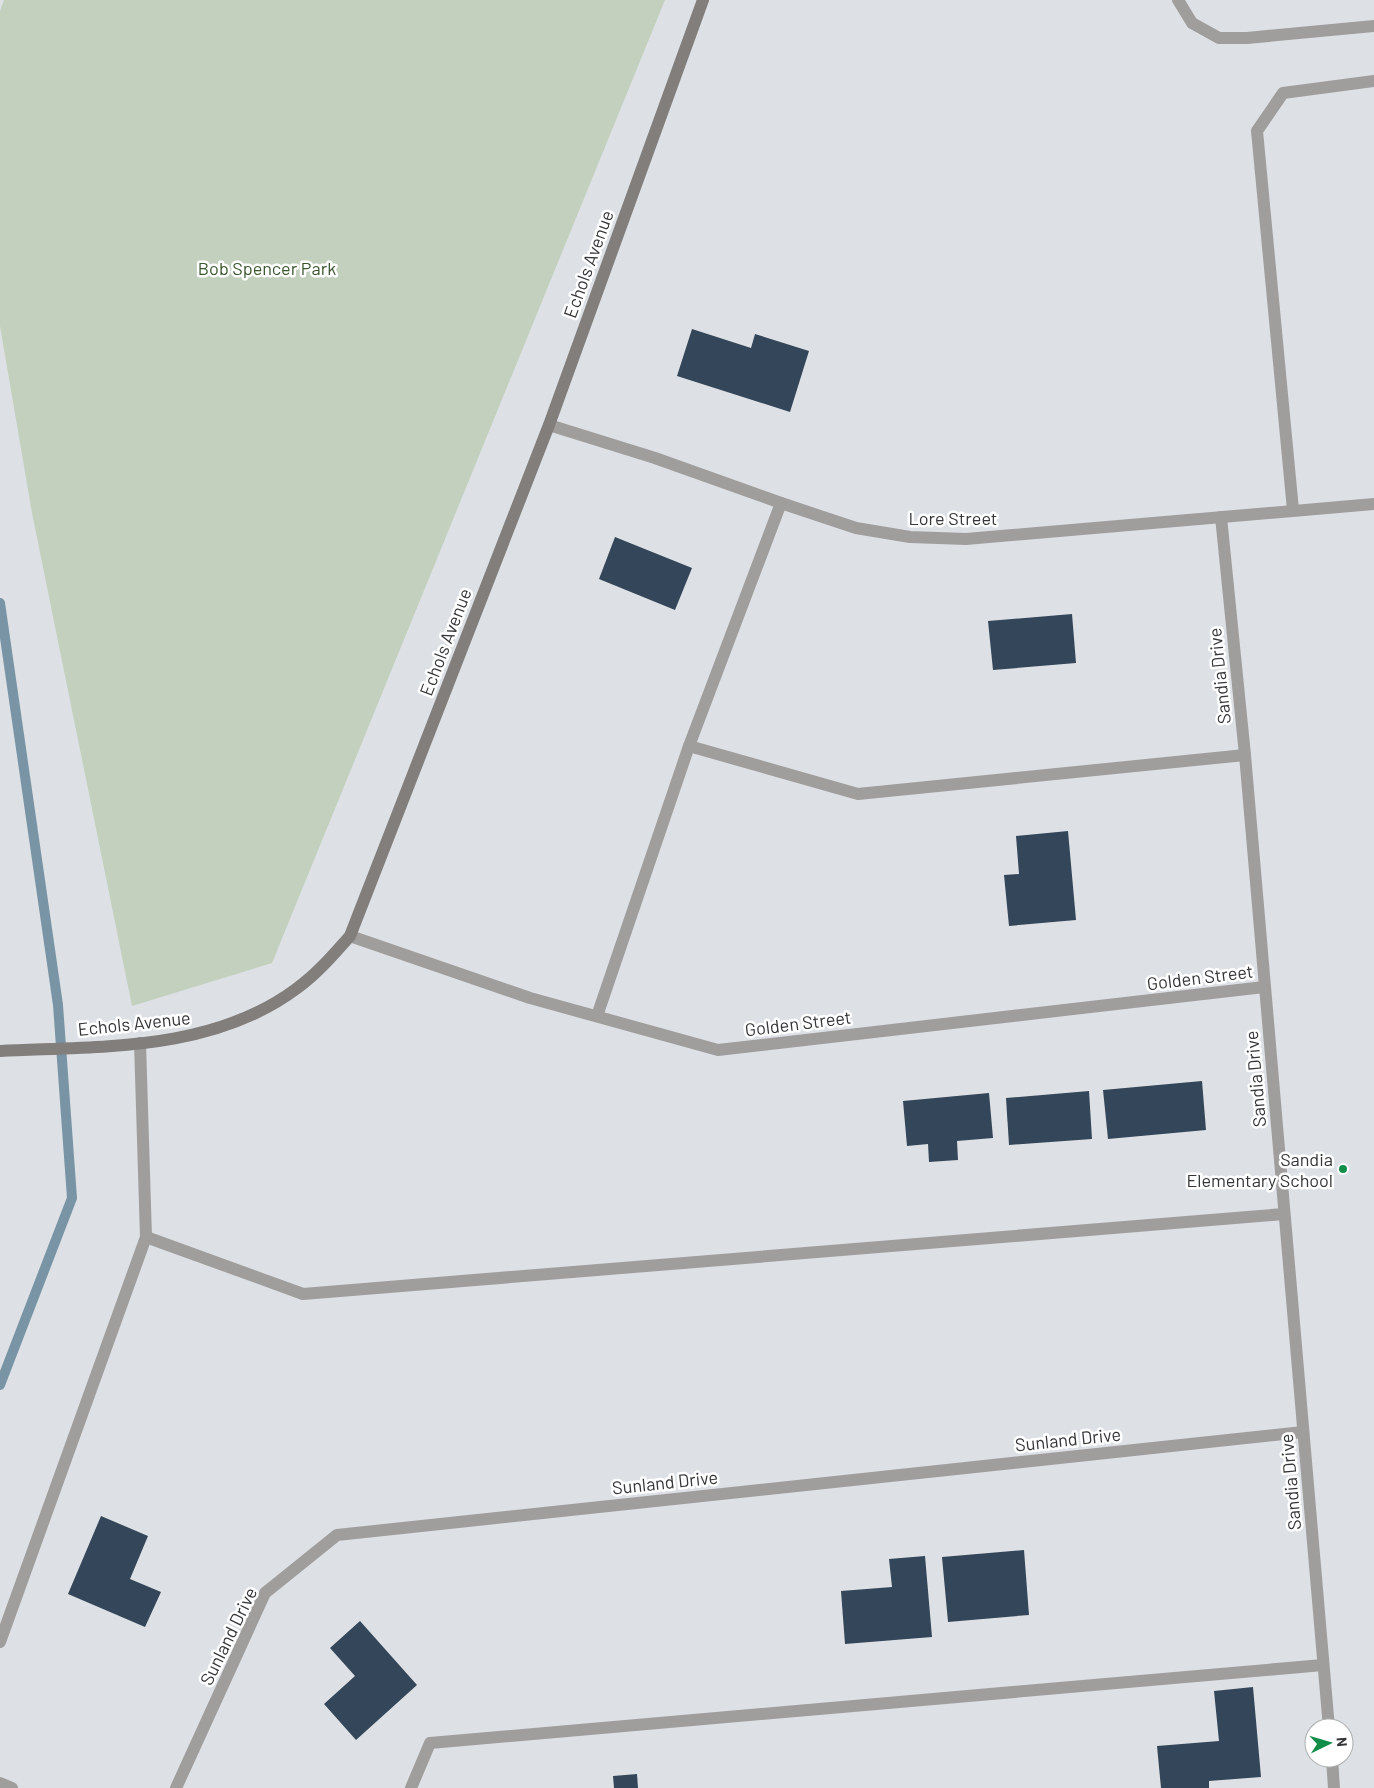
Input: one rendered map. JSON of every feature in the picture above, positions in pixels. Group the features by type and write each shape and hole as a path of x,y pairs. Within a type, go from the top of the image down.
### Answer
{"street":[{"name":"Echols Avenue","path":"0,1052 124,1045 178,1039 218,1029 258,1014 296,989 325,965 350,936 549,425 703,0"},
{"path":"1178,0 1192,23 1220,38 1247,38 1374,26"},
{"path":"1293,510 1257,131 1283,93 1374,81"},
{"name":"Lore Street","path":"549,425 655,458 856,528 910,537 956,538 1374,504"},
{"path":"597,1016 689,746 781,503"},
{"name":"Sandia Drive","path":"1221,517 1245,755 1328,1718"},
{"path":"689,746 858,794 1245,755"},
{"name":"Golden Street","path":"350,936 530,998 718,1050 1264,988"},
{"path":"0,1642 146,1237 140,1043"},
{"path":"146,1237 303,1294 1284,1214"},
{"name":"Sunland Drive","path":"176,1788 265,1593 337,1534 1303,1432"},
{"path":"410,1788 430,1743 1324,1665"},
{"path":"1333,1768 1334,1788"},
{"path":"0,1783 12,1788"}],"green space":[{"name":"Bob Spencer Park","path":"4,0 665,0 272,963 132,1006 32,513 0,326 0,11"}],"building":[{"path":"692,329 751,348 755,334 809,351 790,412 677,376"},
{"path":"615,537 692,568 675,610 599,579"},
{"path":"1072,614 1076,663 993,670 988,621"},
{"path":"1068,831 1076,920 1009,926 1004,875 1019,874 1016,836"},
{"path":"1202,1081 1206,1130 1108,1139 1103,1090"},
{"path":"1089,1091 1092,1139 1009,1145 1006,1098"},
{"path":"989,1093 993,1138 957,1141 958,1160 929,1162 928,1144 907,1146 903,1101"},
{"path":"101,1516 148,1536 130,1579 161,1592 145,1627 68,1594"},
{"path":"1024,1550 1029,1615 948,1622 942,1557"},
{"path":"925,1556 932,1637 845,1644 841,1591 892,1587 889,1559"},
{"path":"360,1621 417,1685 356,1740 324,1704 355,1676 330,1648"},
{"path":"1253,1687 1261,1777 1209,1781 1209,1788 1161,1788 1157,1746 1219,1741 1214,1691"},
{"path":"637,1774 638,1788 614,1788 613,1776"}],"waterway":[{"path":"0,603 58,1005 72,1198 0,1385"}],"place":[{"name":"Sandia Elementary School","path":"1343,1169"}]}
